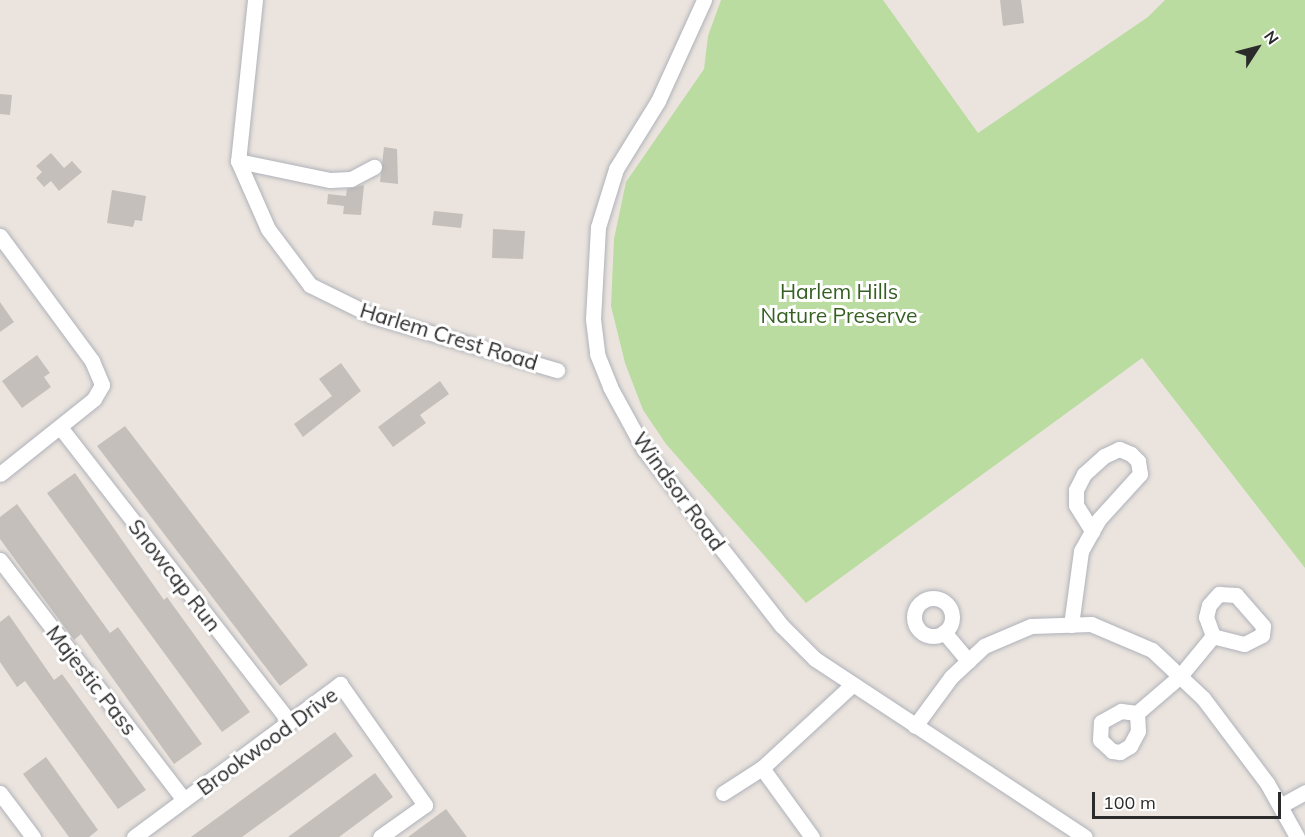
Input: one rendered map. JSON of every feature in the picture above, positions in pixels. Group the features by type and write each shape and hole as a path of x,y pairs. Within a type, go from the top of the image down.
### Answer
{"street":[{"path":"255,0 238,161 330,180 351,179 374,167"},
{"name":"Windsor Road","path":"704,0 658,101 616,169 598,227 592,276 597,354 610,387 650,458 781,625 815,658 852,685 1085,837"},
{"name":"Harlem Crest Road","path":"238,161 268,229 310,285 373,316 557,370"},
{"path":"0,236 92,362 102,384 94,399 0,474"},
{"name":"Snowcap Run","path":"60,427 291,722"},
{"path":"1071,625 1081,551 1092,531 1140,474 1138,461 1131,454 1119,449 1104,456 1084,474 1076,490 1076,505 1092,531"},
{"name":"Majestic Pass","path":"0,560 184,800"},
{"path":"915,726 951,677 984,646 1031,626 1091,624 1152,650 1203,698 1280,806 1297,837"},
{"path":"944,632 968,661"},
{"path":"1137,713 1180,676 1214,636"},
{"name":"Brookwood Drive","path":"134,837 340,684 425,805 380,837"},
{"path":"723,793 762,768 852,685"},
{"path":"762,768 812,837"},
{"path":"1280,806 1305,792"},
{"path":"0,793 33,837"}],"green space":[{"name":"Harlem Hills Nature Preserve","path":"721,0 883,0 978,133 1148,17 1165,0 1305,0 1305,568 1142,358 806,603 666,444 643,410 625,363 611,306 614,239 626,182 704,69 708,36"}],"building":[{"path":"1000,0 1021,0 1024,23 1003,26"},
{"path":"0,94 12,95 10,115 0,114"},
{"path":"384,147 397,149 398,184 380,182"},
{"path":"51,153 64,168 72,161 82,172 59,191 51,181 44,187 36,178 42,172 36,166"},
{"path":"364,185 361,215 343,214 344,206 327,204 328,194 346,196 347,189"},
{"path":"112,190 146,196 142,221 135,220 133,227 107,223"},
{"path":"434,211 463,214 461,228 432,225"},
{"path":"493,229 525,231 523,259 492,258"},
{"path":"0,302 14,322 0,332"},
{"path":"37,355 50,373 44,377 51,387 22,408 2,381"},
{"path":"341,363 361,391 303,437 294,424 332,396 319,379"},
{"path":"440,381 449,394 420,415 426,423 393,447 378,427"},
{"path":"125,426 308,665 280,686 97,446"},
{"path":"75,473 164,600 167,597 250,712 222,732 47,493"},
{"path":"17,504 110,633 118,627 202,744 174,764 81,634 74,640 0,539 0,517"},
{"path":"9,615 54,680 62,674 146,790 118,809 25,681 17,687 0,662 0,622"},
{"path":"335,732 353,756 289,803 242,837 191,837"},
{"path":"46,757 98,830 89,837 69,837 23,774"},
{"path":"375,773 393,797 339,837 288,837"},
{"path":"446,809 467,837 408,837"}]}
